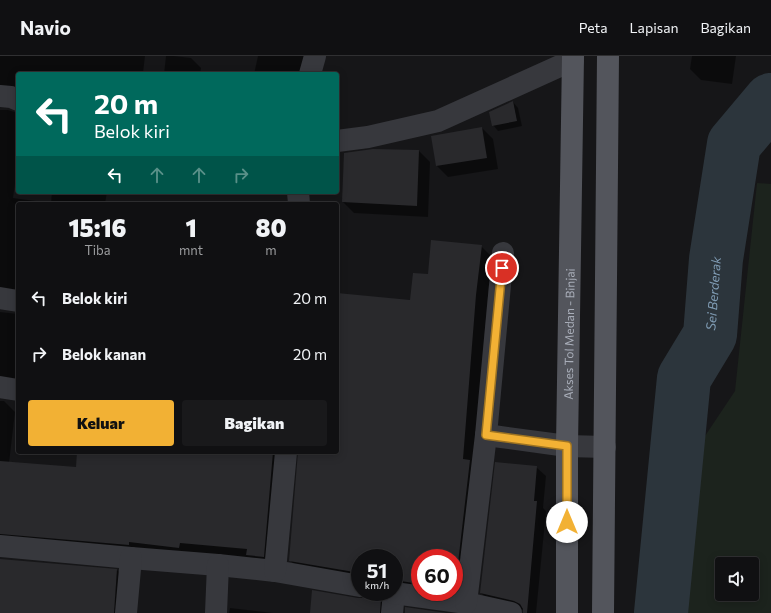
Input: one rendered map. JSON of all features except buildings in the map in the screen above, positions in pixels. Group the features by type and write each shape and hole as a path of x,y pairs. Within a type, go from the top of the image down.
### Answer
{"main road":[{"path":"603,613 608,56"},
{"name":"Akses Tol Medan - Binjai","path":"567,613 567,446 573,58"}],"street":[{"path":"311,72 315,56"},
{"path":"339,141 368,137 438,121 573,58"},
{"path":"0,96 16,99"},
{"path":"466,603 486,435 503,253"},
{"path":"0,298 16,301"},
{"path":"0,388 16,390"},
{"path":"486,435 567,446 605,447"},
{"path":"275,571 286,454"},
{"path":"0,546 218,564 275,571 351,584"},
{"path":"126,613 131,558"},
{"path":"216,613 218,564"},
{"path":"403,594 466,603 511,613"},
{"path":"392,601 392,613"}],"shaded area":[{"path":"757,183 771,184 771,613 681,613 699,445 735,391"}],"waterway":[{"name":"Sei Berderak","path":"661,613 684,378 710,335 716,259 734,144 771,100"}],"route":[{"path":"502,268 486,435 567,446 567,522"}]}
